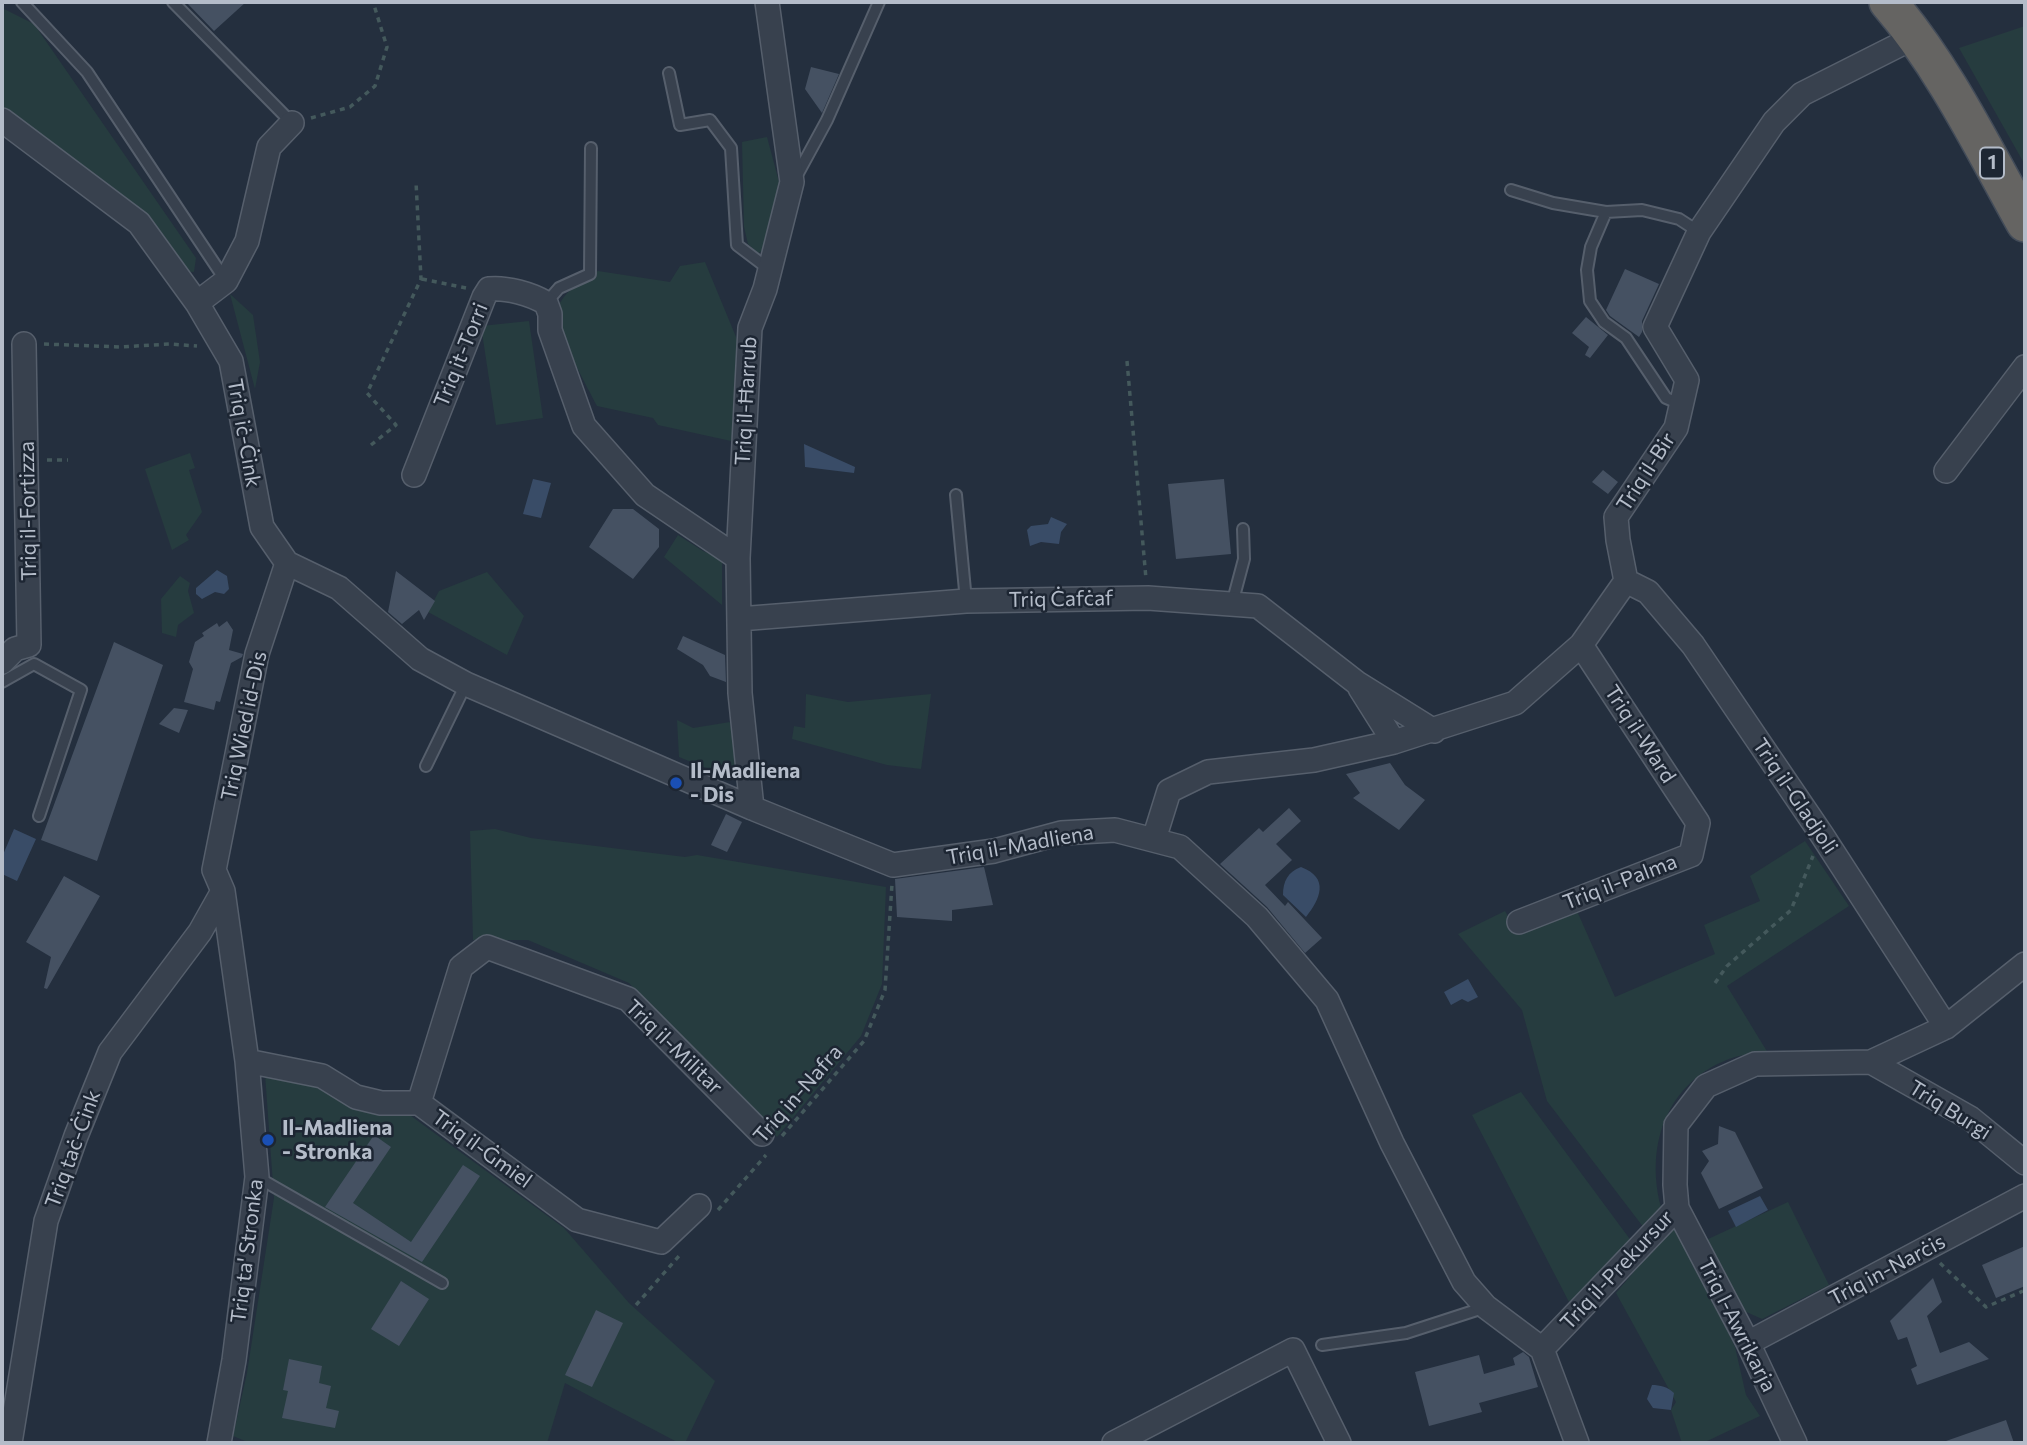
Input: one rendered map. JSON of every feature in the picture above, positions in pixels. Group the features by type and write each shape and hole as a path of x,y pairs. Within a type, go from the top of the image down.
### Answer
{"highway":[{"name":"1","path":"1888,2 1938,33 2025,184"},
{"name":"1","path":"1915,19 1958,104 2025,223"}],"street":[{"name":"Triq il-Ħarrub","path":"752,808 740,693 738,558 750,328 770,270 792,183 767,2"},
{"name":"Triq il-Bir","path":"1626,581 1616,517 1676,428 1687,380 1655,327 1699,232 1774,122 1802,93 1915,19"},
{"path":"2,120 139,223 197,303 226,281 247,241 269,147 292,124"},
{"name":"Triq it-Torri","path":"414,475 489,289 499,288 538,298 546,303"},
{"name":"Triq iċ-Ċink","path":"197,303 231,361 262,527 287,563"},
{"path":"546,303 550,314 550,330 584,426 645,495 738,558"},
{"name":"Triq il-Fortizza","path":"2,662 15,649 29,645 24,344"},
{"path":"1946,471 2025,367"},
{"name":"Triq il-Madliena","path":"287,563 339,587 420,659 466,684 752,808 893,865 994,851 1061,833 1115,830 1180,847 1257,917 1327,1000 1392,1143 1464,1282 1486,1307 1542,1349"},
{"name":"Triq Wied id-Dis","path":"223,891 214,870 257,654 287,563"},
{"path":"1154,839 1169,791 1208,772 1314,760 1434,731 1515,703 1581,645 1626,581"},
{"name":"Triq il-Gladjoli","path":"1626,581 1648,592 1693,645 1822,835 1946,1027"},
{"name":"Triq Ċafċaf","path":"739,619 966,601 1148,598 1258,606 1357,683 1434,731"},
{"name":"Triq il-Ward","path":"1581,645 1698,823"},
{"name":"Triq Ċafċaf","path":"1357,683 1394,742"},
{"name":"Triq il-Palma","path":"1519,922 1691,855 1698,823"},
{"name":"Triq ta' Stronka","path":"219,1443 234,1360 257,1177 247,1061 223,891"},
{"name":"Triq taċ-Ċink","path":"10,1443 46,1221 76,1136 110,1052 200,932 223,891"},
{"name":"Triq il-Militar","path":"419,1103 461,967 487,947 628,999 772,1139"},
{"name":"Triq il-Prekursur","path":"1542,1349 1677,1208 1676,1125 1706,1086 1755,1065 1871,1062 1946,1027 2025,964"},
{"name":"Triq il-Ġmiel","path":"247,1061 322,1076 356,1097 381,1103 419,1103 577,1220 661,1242 709,1208"},
{"name":"Triq Burgi","path":"1871,1062 1970,1118 2025,1163"},
{"name":"Triq in-Narċis","path":"1748,1343 2025,1196"},
{"name":"Triq l-Awrikarja","path":"1677,1208 1748,1343 1795,1443"},
{"path":"1542,1349 1577,1443"},
{"path":"1114,1443 1293,1350 1339,1443"}],"lane":[{"path":"22,2 87,72 226,281"},
{"path":"173,2 292,124"},
{"path":"792,183 827,120 879,2"},
{"path":"669,73 680,125 710,120 731,148 737,245 770,270"},
{"path":"546,303 559,288 590,274 591,148"},
{"path":"1511,190 1553,203 1605,212 1642,210 1679,219 1699,232"},
{"path":"1605,212 1591,247 1587,270 1590,301 1604,322 1626,338 1666,398 1683,405"},
{"path":"956,495 966,601"},
{"path":"1232,604 1244,559 1243,529"},
{"path":"2,682 34,664 81,690 40,816"},
{"path":"426,766 466,684"},
{"path":"257,1177 442,1283"},
{"path":"1322,1345 1406,1333 1486,1307"}],"path":[{"path":"292,124 350,107 375,86 387,47 373,2"},
{"path":"371,445 396,425 367,393 422,279 416,182"},
{"path":"422,279 472,289"},
{"path":"24,344 206,346"},
{"path":"1127,361 1148,598"},
{"path":"1715,983 1727,966 1791,910 1822,835"},
{"name":"Triq in-Nafra","path":"709,1208 864,1041 885,990 893,865"},
{"path":"1926,1249 1986,1307 2023,1291"},
{"path":"636,1305 682,1252"}],"green space":[{"path":"2,8 34,24 196,258 194,272 181,271 2,113"},
{"path":"2025,26 2025,165 1959,48"},
{"path":"767,137 782,193 765,250 758,253 748,244 744,227 742,142"},
{"path":"705,262 741,349 740,415 731,441 658,425 653,418 597,406 564,339 558,312 567,293 598,271 670,282 680,266"},
{"path":"230,294 253,315 260,362 255,389"},
{"path":"529,321 543,418 496,425 481,326"},
{"path":"190,453 195,468 189,470 202,512 186,535 189,540 172,550 145,469"},
{"path":"678,535 722,559 722,605 664,557"},
{"path":"487,572 524,616 507,655 428,612 439,591"},
{"path":"180,576 190,583 188,591 194,613 178,625 176,637 162,633 161,599"},
{"path":"806,694 848,702 931,694 921,769 887,765 792,739 794,726 805,728"},
{"path":"677,720 693,728 730,722 739,770 730,778 679,757"},
{"path":"495,829 531,838 685,857 697,855 886,887 882,984 861,1036 777,1137 629,983 528,940 473,940 470,831"},
{"path":"1805,841 1849,906 1727,986 1768,1053 1735,1057 1712,1067 1693,1080 1678,1097 1667,1116 1656,1160 1661,1207 1644,1228 1547,1101 1522,1010 1458,934 1505,911 1519,935 1577,911 1615,997 1715,954 1704,925 1760,901 1750,876"},
{"path":"265,1074 315,1083 407,1113 564,1228 629,1303 715,1381 685,1443 679,1443 565,1383 547,1443 250,1443 233,1436 247,1373 274,1198"},
{"path":"1521,1092 1635,1246 1569,1302 1472,1115"},
{"path":"1788,1202 1829,1285 1762,1319 1742,1310 1706,1240"},
{"path":"1675,1223 1735,1347 1746,1395 1760,1416 1703,1443 1682,1443 1671,1410 1676,1402 1616,1293"}],"water":[{"path":"804,444 855,467 854,473 805,467"},
{"path":"533,479 551,483 541,518 523,514"},
{"path":"1051,517 1067,524 1061,532 1059,544 1041,542 1030,546 1027,530 1031,526 1048,524"},
{"path":"217,570 227,576 229,589 224,594 215,592 202,599 196,594 196,588"},
{"path":"14,829 36,839 17,881 2,874 2,857"},
{"path":"1301,867 1316,877 1320,889 1306,917 1283,895 1287,878"},
{"path":"1468,979 1478,997 1468,1002 1462,999 1451,1005 1444,992"},
{"path":"1760,1196 1768,1210 1736,1227 1728,1211"},
{"path":"1652,1385 1664,1387 1674,1393 1671,1410 1653,1408 1647,1399"}],"building":[{"path":"186,2 246,2 214,31"},
{"path":"811,67 839,74 822,113 805,89"},
{"path":"1625,269 1659,284 1642,321 1639,337 1610,316 1606,310"},
{"path":"1586,317 1608,335 1590,358 1585,355 1589,347 1572,333"},
{"path":"1603,470 1618,482 1608,494 1592,482"},
{"path":"1224,479 1231,554 1176,559 1168,484"},
{"path":"613,509 633,509 659,529 659,547 633,579 589,547"},
{"path":"396,571 435,601 424,620 419,610 402,624 388,612"},
{"path":"227,621 233,630 229,650 243,654 231,663 220,702 216,701 214,710 184,702 193,669 189,662 195,642 204,636 202,633 217,623 219,627"},
{"path":"683,636 725,655 726,682 710,676 703,665 677,649"},
{"path":"114,642 163,665 97,861 41,840"},
{"path":"174,708 188,710 179,733 159,724"},
{"path":"1390,763 1405,785 1425,800 1399,830 1353,798 1360,793 1346,774"},
{"path":"1289,808 1301,821 1276,844 1292,860 1265,885 1285,906 1288,902 1322,938 1305,953 1267,907 1220,864 1259,828 1263,832"},
{"path":"726,814 742,822 727,852 711,845"},
{"path":"984,867 993,905 952,910 952,921 897,917 895,879"},
{"path":"64,876 100,896 47,989 44,988 51,957 26,942"},
{"path":"1719,1126 1735,1132 1763,1188 1719,1209 1701,1173 1709,1161 1702,1151 1718,1144"},
{"path":"374,1135 391,1147 353,1203 411,1242 463,1165 480,1176 422,1262 325,1207"},
{"path":"2025,1246 2025,1286 1996,1298 1982,1265"},
{"path":"1933,1278 1942,1302 1927,1316 1940,1353 1969,1342 1989,1359 1917,1385 1911,1369 1917,1366 1907,1337 1898,1340 1890,1321"},
{"path":"401,1281 429,1299 399,1346 371,1329"},
{"path":"596,1310 623,1323 592,1387 565,1375"},
{"path":"1523,1352 1529,1357 1538,1387 1479,1403 1482,1412 1429,1426 1415,1372 1479,1355 1484,1374 1515,1365 1513,1358"},
{"path":"289,1359 322,1366 319,1383 331,1386 326,1408 339,1411 335,1428 282,1418 288,1391 283,1390"},
{"path":"2006,1420 2014,1443 1946,1443 1946,1441"}],"place":[{"name":"Il-Madliena - Dis","path":"676,783"},
{"name":"Il-Madliena - Stronka","path":"268,1140"}]}
